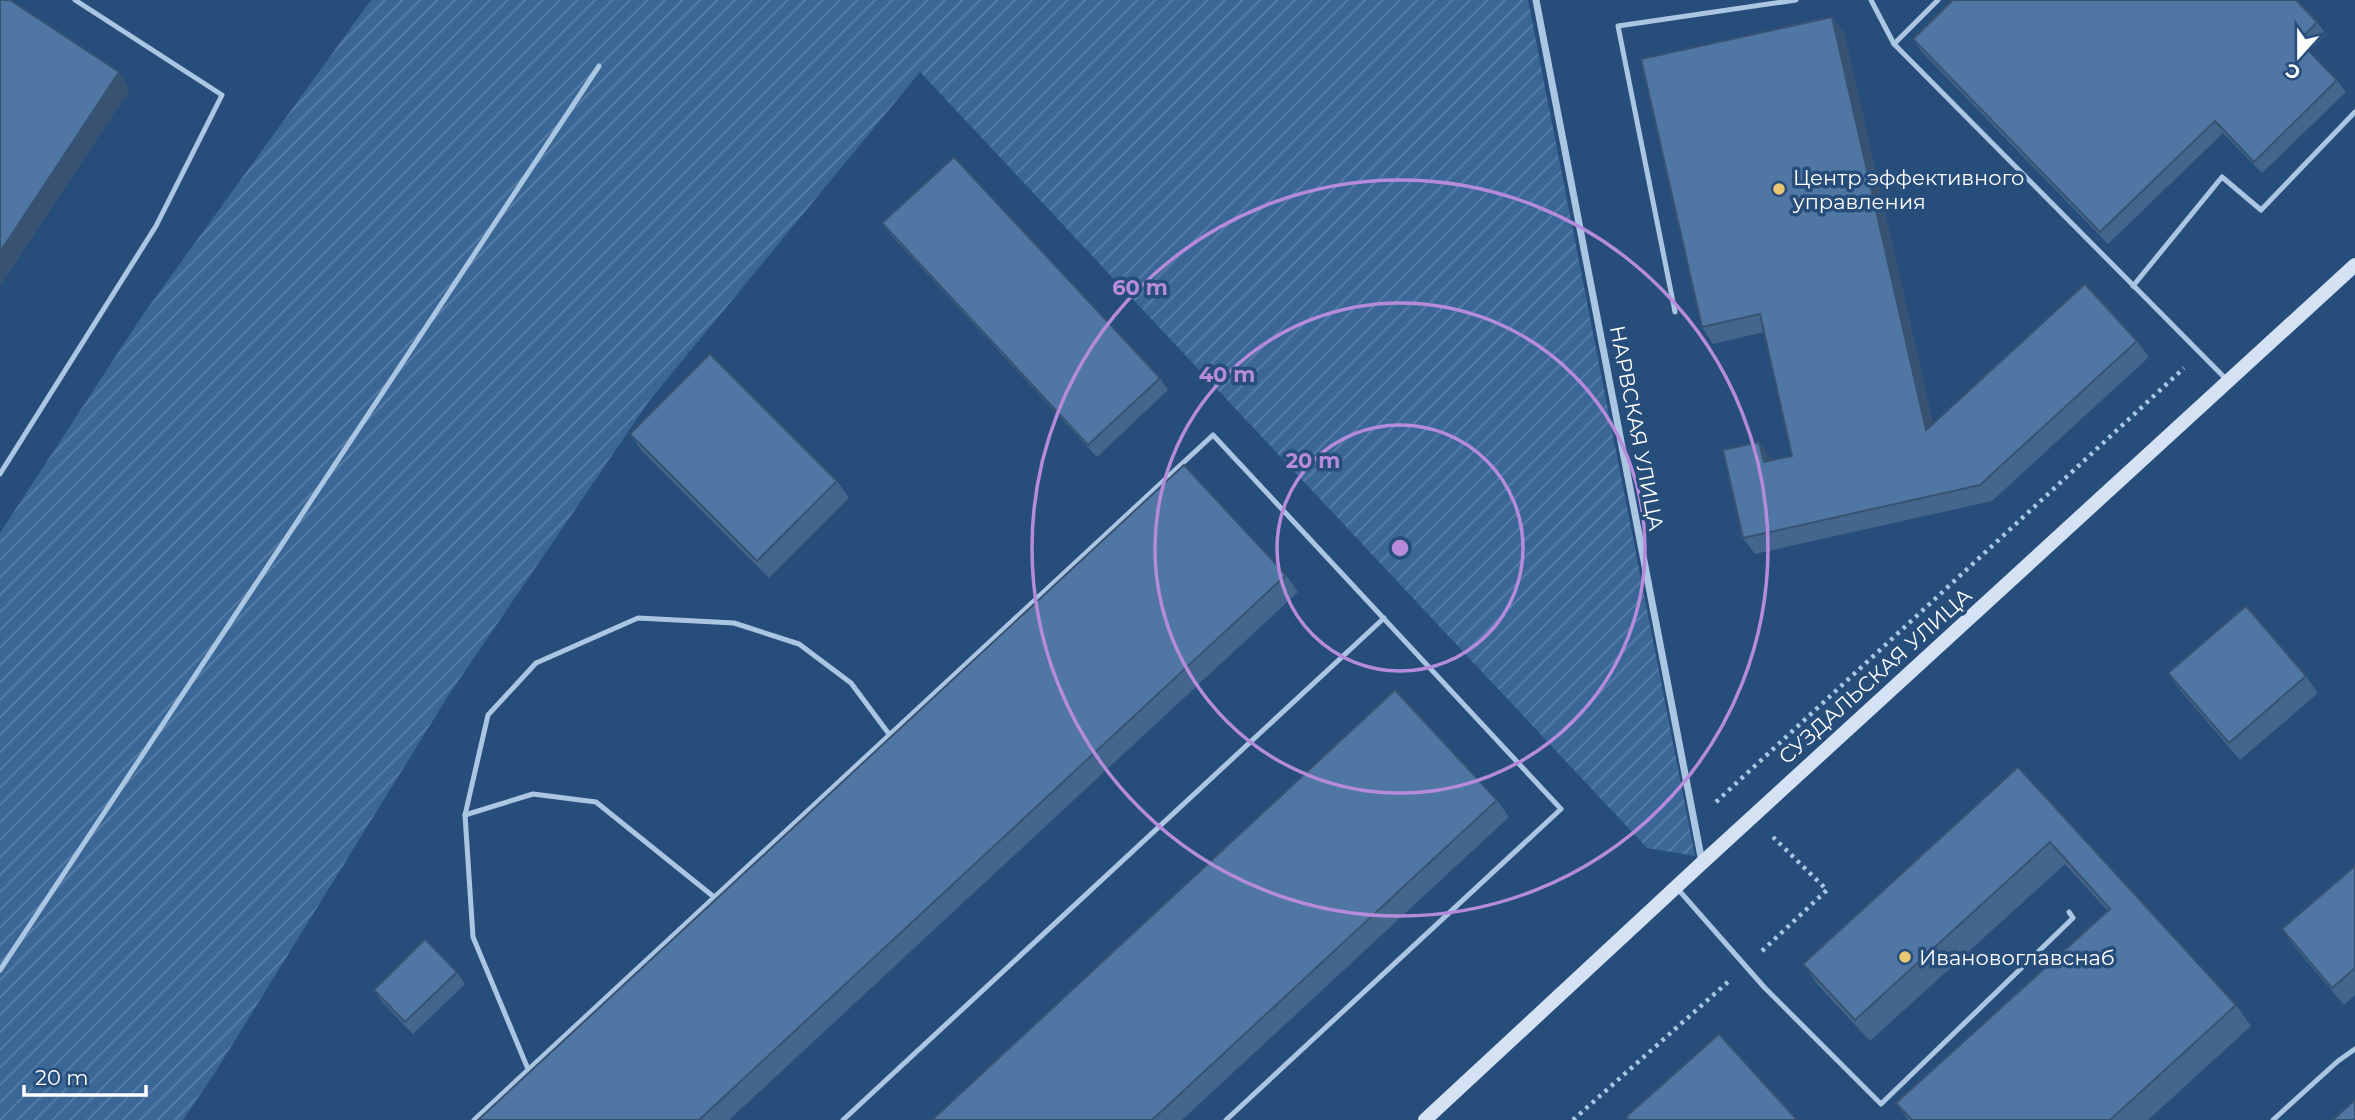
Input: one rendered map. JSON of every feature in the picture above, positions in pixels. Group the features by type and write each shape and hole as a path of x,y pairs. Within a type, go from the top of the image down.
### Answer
{"main road":[{"name":"СУЗДАЛЬСКАЯ УЛИЦА","path":"1425,1120 2355,265"}],"street":[{"name":"НАРВСКАЯ УЛИЦА","path":"1536,0 1703,862"}],"lane":[{"path":"0,474 156,226 222,95 75,0"},
{"path":"1675,312 1618,26 1796,0"},
{"path":"1871,0 1895,44 2228,381"},
{"path":"1895,44 1938,0"},
{"path":"0,970 599,66"},
{"path":"2133,286 2222,177 2262,211 2355,112"},
{"path":"474,1120 1213,435 1561,809 1226,1120"},
{"path":"528,1069 473,937 465,815 488,715 536,663 638,618 734,623 799,644 851,682 889,734"},
{"path":"843,1120 1384,618"},
{"path":"465,815 533,794 596,802 714,897"},
{"path":"1676,887 1764,988 1881,1104 2073,918 2068,912"},
{"path":"2273,1120 2355,1049"}],"path":[{"path":"1695,820 2200,353"}],"shaded area":[{"path":"371,0 1528,0 1695,856 1647,848 920,72 649,401 448,696 183,1120 0,1120 0,533 142,316"}],"building":[{"path":"0,0 10,0 119,72 0,252"},
{"path":"1953,0 2296,0 2317,22 2299,41 2337,80 2254,162 2215,121 2100,232 1913,39"},
{"name":"Центр эффективного управления","path":"1832,17 1926,430 2085,284 2137,341 1980,485 1743,538 1723,450 1759,442 1764,462 1792,456 1760,314 1702,327 1641,59"},
{"path":"954,157 1160,378 1088,445 882,223"},
{"path":"710,354 837,481 757,561 630,434"},
{"path":"1184,465 1286,575 699,1120 478,1120"},
{"path":"2246,606 2306,676 2229,743 2168,673"},
{"path":"1395,690 1497,800 1152,1120 932,1120"},
{"name":"Ивановоглавснаб","path":"2018,767 2236,1005 2110,1120 1912,1120 1896,1103 2110,909 2050,842 1855,1020 1803,964"},
{"path":"2355,866 2355,968 2332,988 2282,929"},
{"path":"425,939 457,972 405,1022 374,990"},
{"path":"1719,1034 1797,1120 1629,1120 1626,1117"},
{"path":"2355,1100 2355,1120 2333,1120"}],"place":[{"name":"Центр эффективного управления","path":"1779,189"},
{"name":"Ивановоглавснаб","path":"1905,957"}]}
